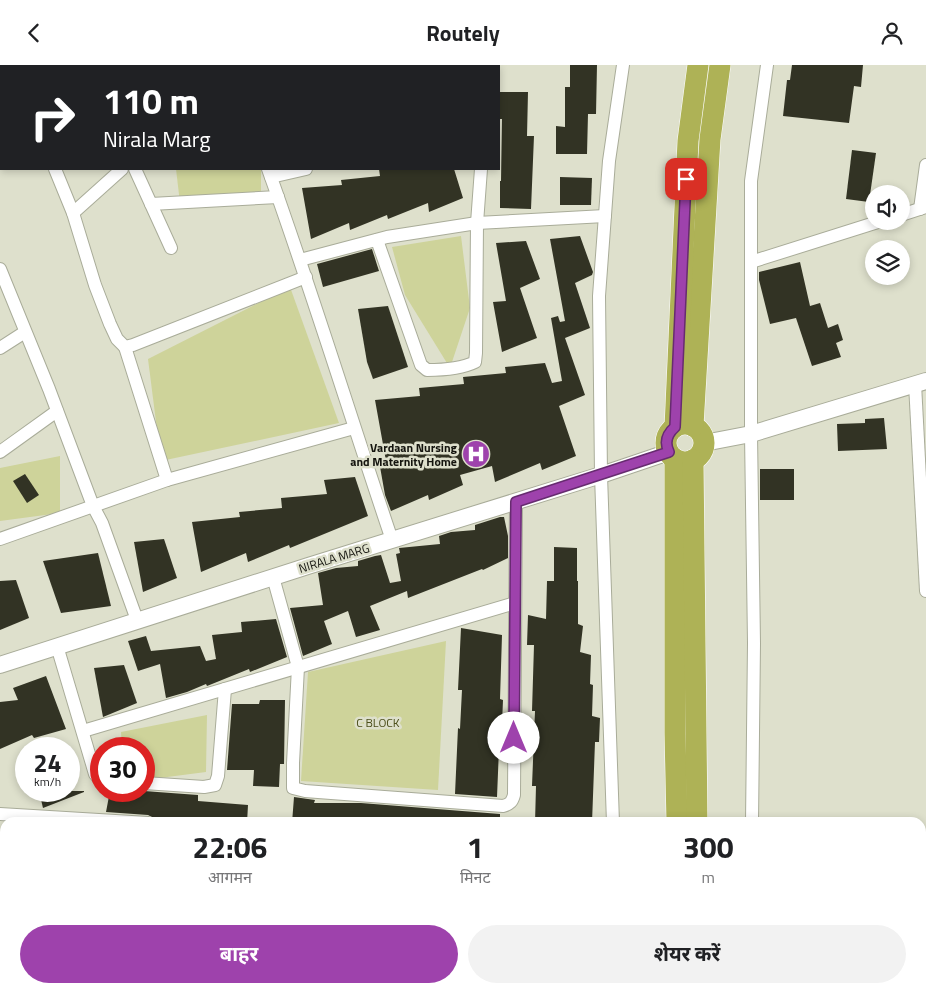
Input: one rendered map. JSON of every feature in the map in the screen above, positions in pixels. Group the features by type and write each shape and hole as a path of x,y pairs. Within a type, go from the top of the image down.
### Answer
{"highway":[{"path":"677,817 675,733 685,444 688,141 698,65"},
{"path":"697,817 685,444 710,139 720,65"}],"street":[{"path":"613,817 601,475 599,296 610,161 623,65"},
{"path":"752,817 754,643 751,434 751,181 767,65"},
{"path":"910,212 923,208 926,165"},
{"path":"55,170 73,213 95,285 110,324 117,339 125,347 167,480"},
{"path":"73,213 121,170"},
{"path":"135,170 171,248"},
{"path":"297,170 270,173 392,540"},
{"path":"377,240 421,365 427,370 468,366 475,362 477,223 481,170"},
{"path":"151,204 278,197"},
{"path":"300,260 386,237 477,223 605,215"},
{"path":"751,262 865,226"},
{"path":"0,269 93,506 102,523 137,620"},
{"path":"125,347 306,277"},
{"path":"0,348 26,332"},
{"path":"920,383 926,591"},
{"name":"NIRALA MARG","path":"0,665 273,577 601,475 685,444 751,434 920,383"},
{"path":"0,451 57,411"},
{"path":"0,539 167,480 354,428"},
{"path":"273,577 298,667 292,763 294,788 508,805 514,795 516,502"},
{"path":"82,731 515,603"},
{"path":"57,646 90,757"},
{"path":"155,784 204,787 215,785 218,777 225,689"},
{"path":"0,814 49,817"}],"green space":[{"path":"176,170 261,170 261,193 180,203"},
{"path":"461,236 470,308 450,368 405,295 392,247"},
{"path":"290,287 339,423 161,461 148,359"},
{"path":"60,456 60,513 0,521 0,468"},
{"name":"C BLOCK","path":"446,641 438,790 301,781 308,672"},
{"path":"207,715 206,772 155,779 155,737 121,737 121,732"}],"building":[{"path":"570,65 597,65 596,114 588,114 587,154 556,154 556,126 565,127 565,87 570,87"},
{"path":"792,65 863,65 861,87 854,86 849,123 783,116 787,80 790,80"},
{"path":"500,92 528,92 527,136 534,136 531,209 500,208 502,119 500,119"},
{"path":"852,150 876,153 871,185 865,185 865,201 846,199"},
{"path":"379,170 454,170 463,198 429,212 428,203 388,219 387,215 350,230 349,223 311,239 302,188 342,185 341,180 380,176"},
{"path":"560,177 592,178 591,205 560,205"},
{"path":"580,236 593,272 592,275 575,283 590,328 565,338 585,395 559,406 576,456 542,470 540,463 495,482 492,466 460,475 463,485 429,500 428,495 391,511 385,495 379,461 386,461 375,400 420,396 419,388 464,384 463,377 506,373 505,367 545,363 552,383 562,381 551,318 558,316 560,322 565,321 550,239"},
{"path":"526,241 540,279 520,288 537,338 502,352 493,302 506,301 496,243"},
{"path":"372,249 379,271 323,287 317,264"},
{"path":"800,262 810,306 820,303 828,328 838,324 843,340 836,343 841,357 812,366 796,318 770,324 759,280 759,272"},
{"path":"388,306 408,367 373,379 367,362 358,309"},
{"path":"884,418 887,449 838,451 837,424 865,423 865,419"},
{"path":"760,469 794,469 794,500 760,500"},
{"path":"25,474 39,495 27,503 13,481"},
{"path":"355,477 368,516 290,548 289,545 248,562 246,553 201,572 192,522 240,517 239,512 282,508 281,498 327,494 324,480"},
{"path":"504,517 508,536 508,558 483,570 408,598 407,591 370,606 380,630 356,637 348,611 324,621 332,644 303,656 290,608 323,605 318,573 336,568 358,566 358,561 381,555 390,583 401,581 396,554 400,553 399,548 440,544 439,536 451,532 475,530 475,525"},
{"path":"164,539 177,578 143,592 134,542"},
{"path":"554,547 577,548 578,624 583,626 580,652 591,655 590,684 593,685 592,716 600,718 599,742 595,742 592,817 535,817 536,786 532,786 535,711 532,711 534,645 527,645 528,615 546,619 547,581 554,581"},
{"path":"98,553 111,606 61,613 43,561"},
{"path":"16,580 29,618 0,630 0,581"},
{"path":"276,619 287,657 250,672 249,669 207,686 206,684 166,698 160,664 138,671 128,641 146,636 151,651 200,646 206,661 216,659 212,635 242,632 241,622"},
{"path":"461,628 502,635 500,699 503,700 502,724 500,724 497,797 455,794 462,690 458,690"},
{"path":"124,665 137,703 103,717 94,668"},
{"path":"46,676 66,729 38,737 32,735 15,737 15,742 0,749 0,702 18,700 13,688"},
{"path":"260,700 285,700 284,764 280,764 279,787 253,786 254,770 227,770 232,704 259,704"},
{"path":"155,792 198,795 198,801 248,805 247,817 152,817 148,815 106,812 108,802 155,802"},
{"path":"294,797 315,800 314,803 361,803 500,814 500,817 292,817"},
{"path":"42,802 58,802 43,808"}],"place":[{"name":"Vardaan Nursing and Maternity Home","path":"476,454"}],"route":[{"path":"514,738 516,502 669,452 666,443 667,437 675,427 686,179"}]}
